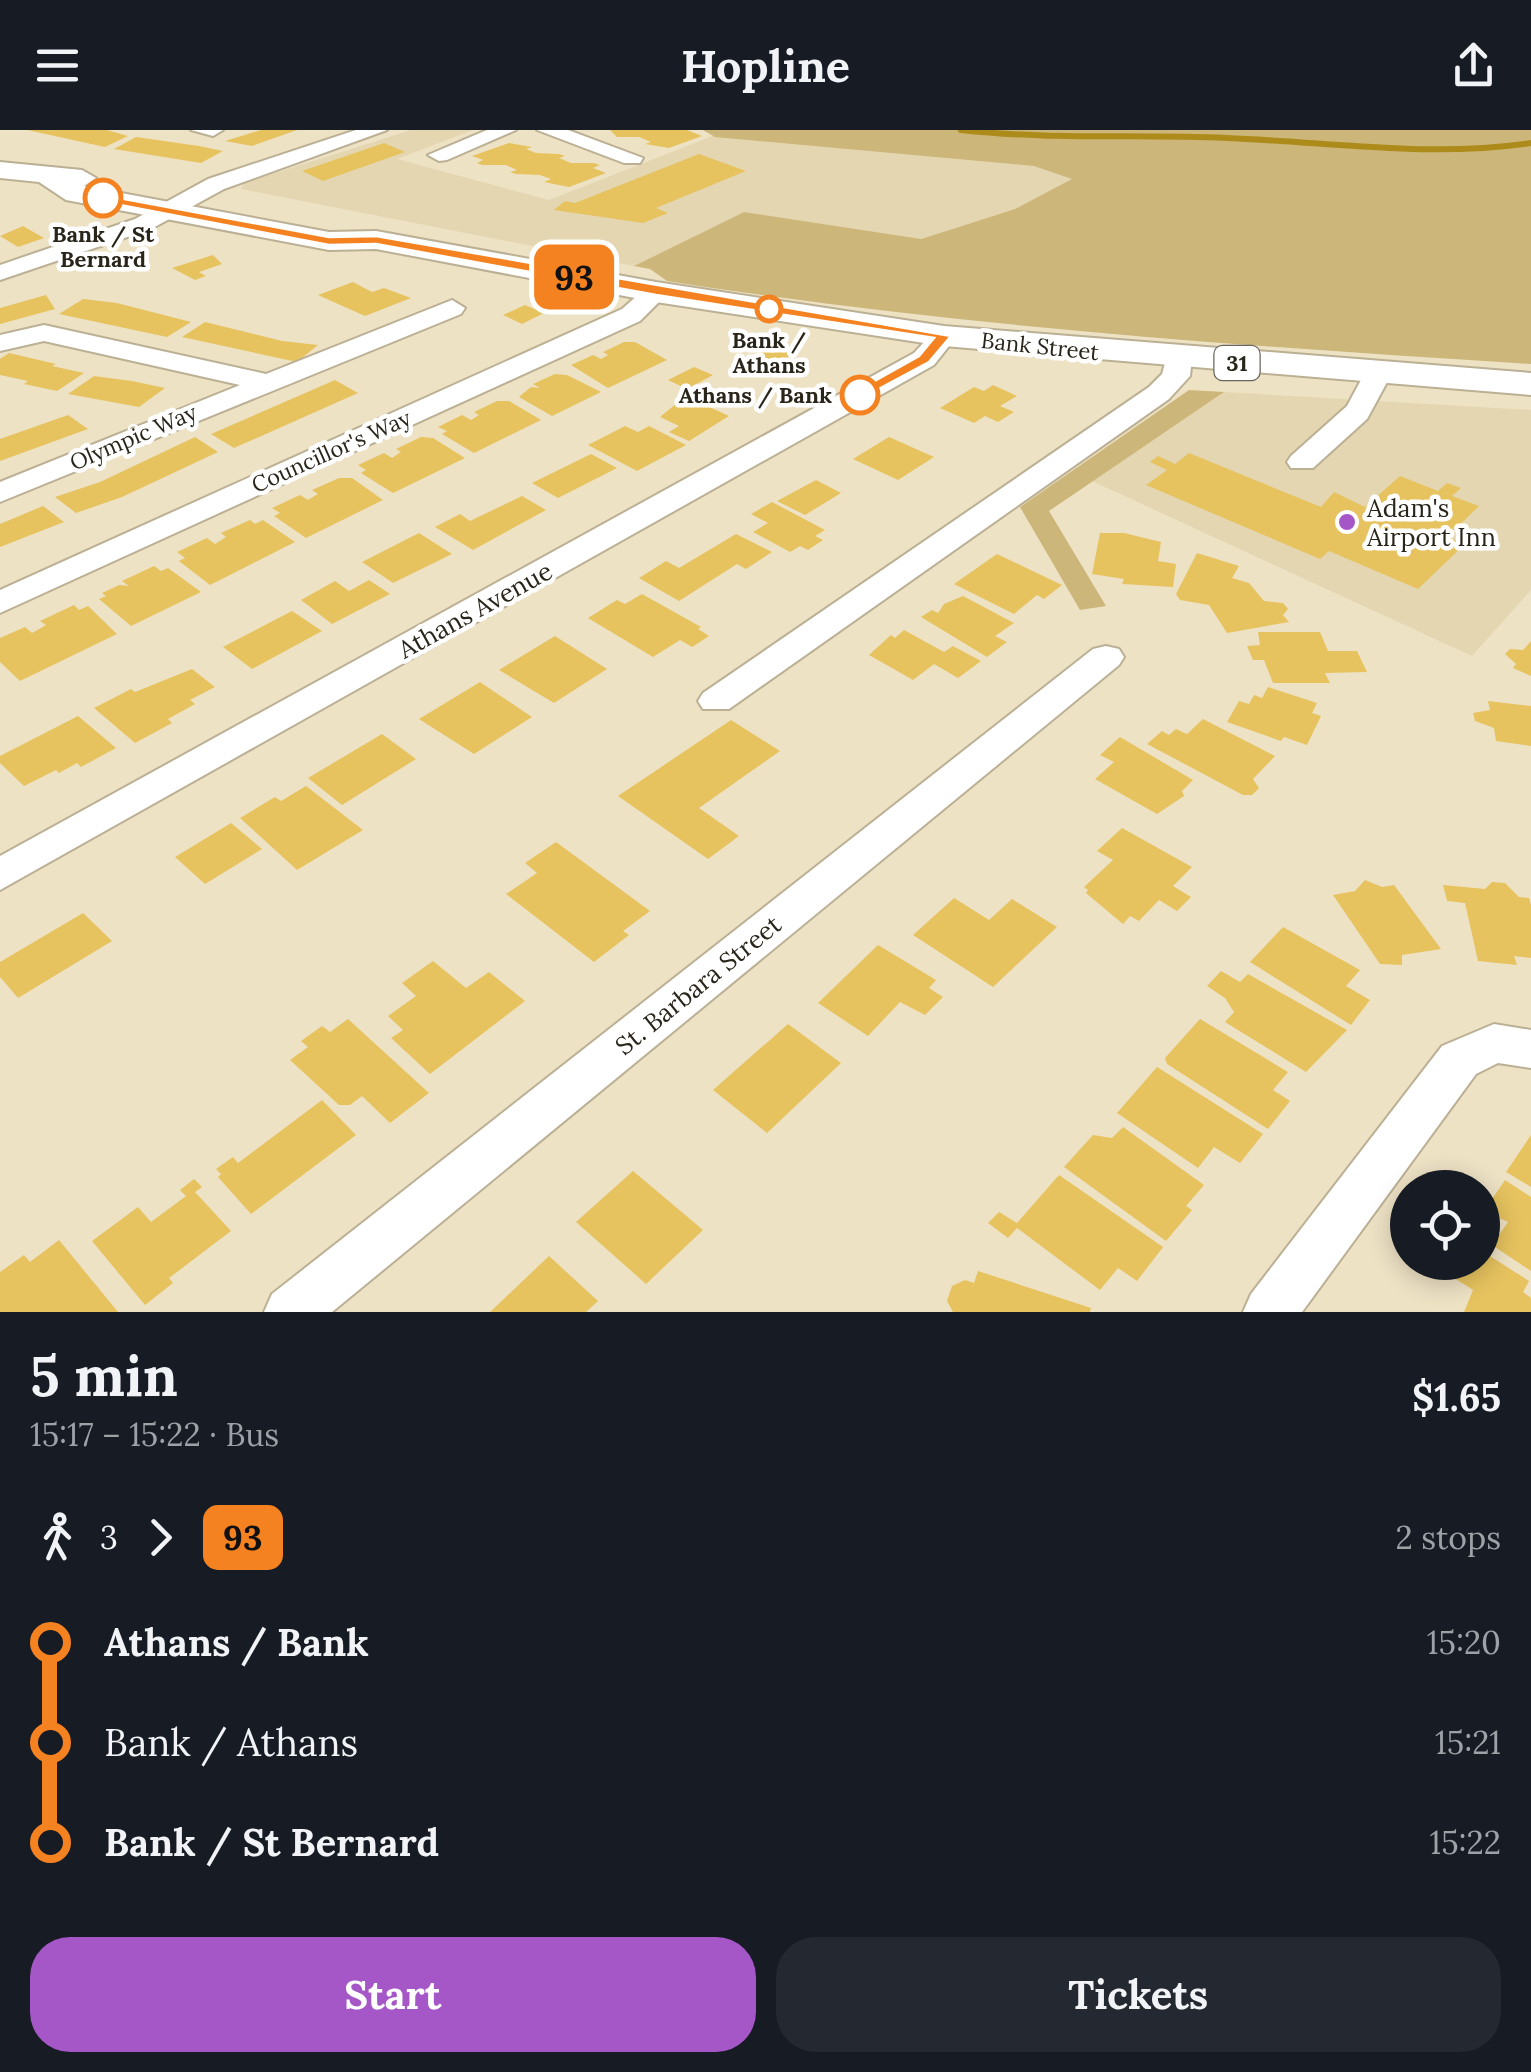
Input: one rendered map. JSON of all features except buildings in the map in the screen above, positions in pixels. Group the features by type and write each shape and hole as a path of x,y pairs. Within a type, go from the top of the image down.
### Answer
{"main road":[{"name":"Bank Street","path":"0,170 50,178 66,191 179,203 329,241 376,240 656,292 944,336 1531,384"}],"street":[{"path":"200,130 214,130"},
{"path":"439,155 506,130"},
{"path":"547,130 632,158"},
{"path":"0,273 142,224 179,203 362,132"},
{"name":"Councillor's Way","path":"0,603 631,315 656,292"},
{"name":"Olympic Way","path":"0,493 452,308"},
{"name":"Olympic Way","path":"0,343 44,333 265,382"},
{"name":"Athans Avenue","path":"0,875 924,359 944,336"},
{"path":"716,700 1159,393 1176,376 1178,358"},
{"path":"1302,462 1335,437 1371,397 1378,374"},
{"name":"St. Barbara Street","path":"291,1312 1106,658"},
{"path":"1270,1312 1459,1060 1494,1043 1531,1048"}],"shaded area":[{"path":"411,130 473,130 397,159 549,200 728,130 1123,154 1015,209 914,241 744,212 634,266 241,189 244,183"},
{"path":"703,130 1531,130 1531,364 1206,342 990,322 667,281 650,269 634,266 744,212 921,239 1015,209 1072,179 1034,166 715,137"},
{"path":"1189,390 1224,392 1049,511 1106,606 1080,610 1020,507"},
{"path":"1224,392 1531,410 1531,590 1472,656 1092,481"}],"waterway":[{"path":"961,130 1227,138 1417,149 1531,143"}],"bus line":[{"name":"93","path":"103,198 329,241 376,240 656,292 944,336 924,359 860,395"}],"place":[{"name":"Bank / St Bernard","path":"103,198"},
{"name":"Bank / Athans","path":"769,309"},
{"name":"Athans / Bank","path":"860,395"},
{"name":"Adam's Airport Inn","path":"1347,522"}]}
